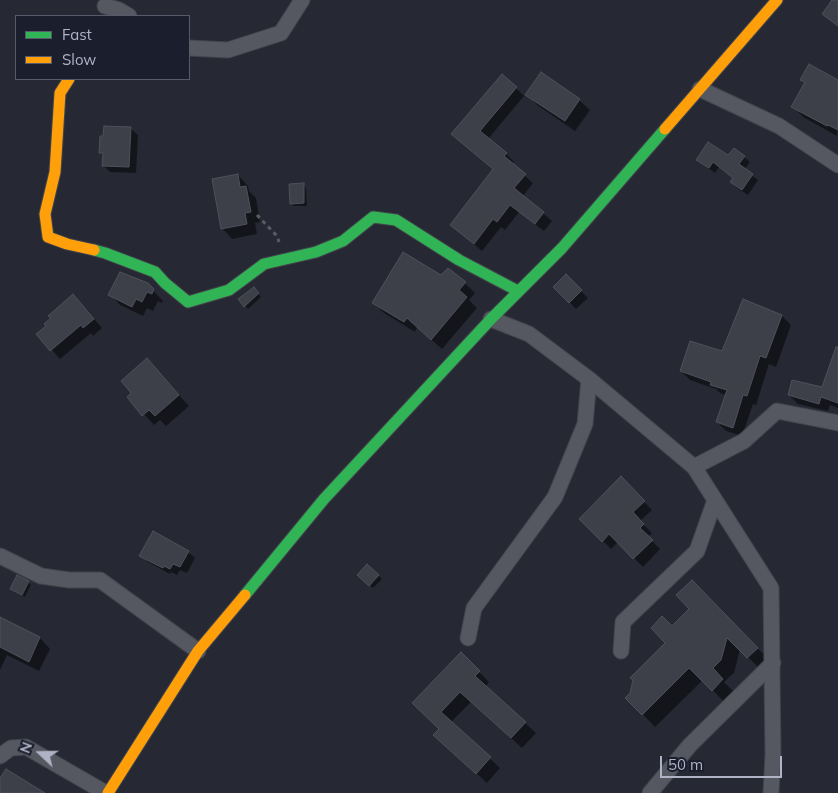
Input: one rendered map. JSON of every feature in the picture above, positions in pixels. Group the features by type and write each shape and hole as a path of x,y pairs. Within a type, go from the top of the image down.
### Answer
{"street":[{"path":"190,48 228,50 280,33 302,0"},
{"path":"0,756 11,748 26,747 107,793 198,651 324,498 490,319 562,248 777,0"},
{"path":"104,7 119,10 126,15"},
{"path":"68,80 60,93 55,172 45,214 48,237 67,244 106,253 155,272 188,302 229,290 264,264 316,252 343,240 373,217 396,220 459,260 518,291"},
{"path":"700,88 779,126 838,165"},
{"path":"490,319 529,334 589,379 694,467 771,588 773,663 771,793"},
{"path":"468,638 474,608 555,497 585,424 589,379"},
{"path":"694,467 744,441 776,411 838,423"},
{"path":"621,651 623,622 697,551 715,500"},
{"path":"0,556 41,576 69,580 100,580 198,651"},
{"path":"650,793 690,744 773,663"}],"path":[{"path":"258,215 277,236 284,259"}],"building":[{"path":"832,0 838,0 838,26 822,14"},
{"path":"809,64 838,80 838,130 791,107 805,82 800,80"},
{"path":"541,72 580,99 565,121 525,95"},
{"path":"502,74 517,87 480,131 507,153 504,156 526,174 514,188 544,212 535,224 510,205 497,222 493,219 474,244 450,225 493,169 451,134"},
{"path":"104,126 131,127 129,167 102,166 103,153 99,153 100,136 103,136"},
{"path":"708,142 728,155 734,148 745,156 739,164 753,174 742,190 730,182 733,178 713,162 709,168 696,160"},
{"path":"238,174 240,187 246,186 251,212 245,213 247,224 221,229 212,179"},
{"path":"304,183 304,203 290,204 289,184"},
{"path":"403,252 441,275 448,268 466,282 459,290 467,297 431,340 407,318 404,322 372,303"},
{"path":"120,272 148,283 154,289 152,294 147,292 142,302 136,299 132,307 108,295"},
{"path":"566,274 582,290 569,303 553,287"},
{"path":"254,287 259,293 244,307 238,299"},
{"path":"73,294 94,319 83,328 81,325 50,351 36,334 46,326 44,324 51,318 48,316"},
{"path":"743,299 782,315 766,358 760,356 747,396 743,395 733,428 716,422 727,390 710,385 711,382 680,371 690,341 722,351"},
{"path":"836,347 838,347 838,403 821,397 819,404 788,395 792,380 822,387"},
{"path":"147,358 179,395 155,416 149,410 142,416 127,397 131,393 121,381"},
{"path":"621,476 645,501 633,512 644,524 640,528 653,540 633,559 609,534 602,542 579,519"},
{"path":"153,531 189,551 180,567 173,564 170,569 164,566 163,568 139,556"},
{"path":"367,564 379,575 369,586 357,575"},
{"path":"17,575 29,581 22,595 10,589"},
{"path":"692,580 758,648 747,658 727,638 721,660 713,668 723,679 712,691 689,668 642,715 625,698 630,693 633,680 630,678 665,643 651,628 662,616 672,626 689,609 676,595"},
{"path":"0,617 40,637 29,662 0,647"},
{"path":"461,652 480,671 475,676 526,722 511,738 460,692 441,712 491,757 476,774 433,735 439,729 412,703"},
{"path":"6,769 45,793 0,793 0,778"}],"traffic: fast":[{"path":"245,595 324,499 491,319 562,248 665,129"},
{"path":"94,250 155,272 188,302 229,290 264,264 316,252 343,241 373,217 396,220 459,260 518,291"}],"traffic: slow":[{"path":"665,129 777,0"},
{"path":"68,80 60,93 55,172 45,214 48,237 67,244 94,250"},
{"path":"108,793 198,651 245,595"}]}
